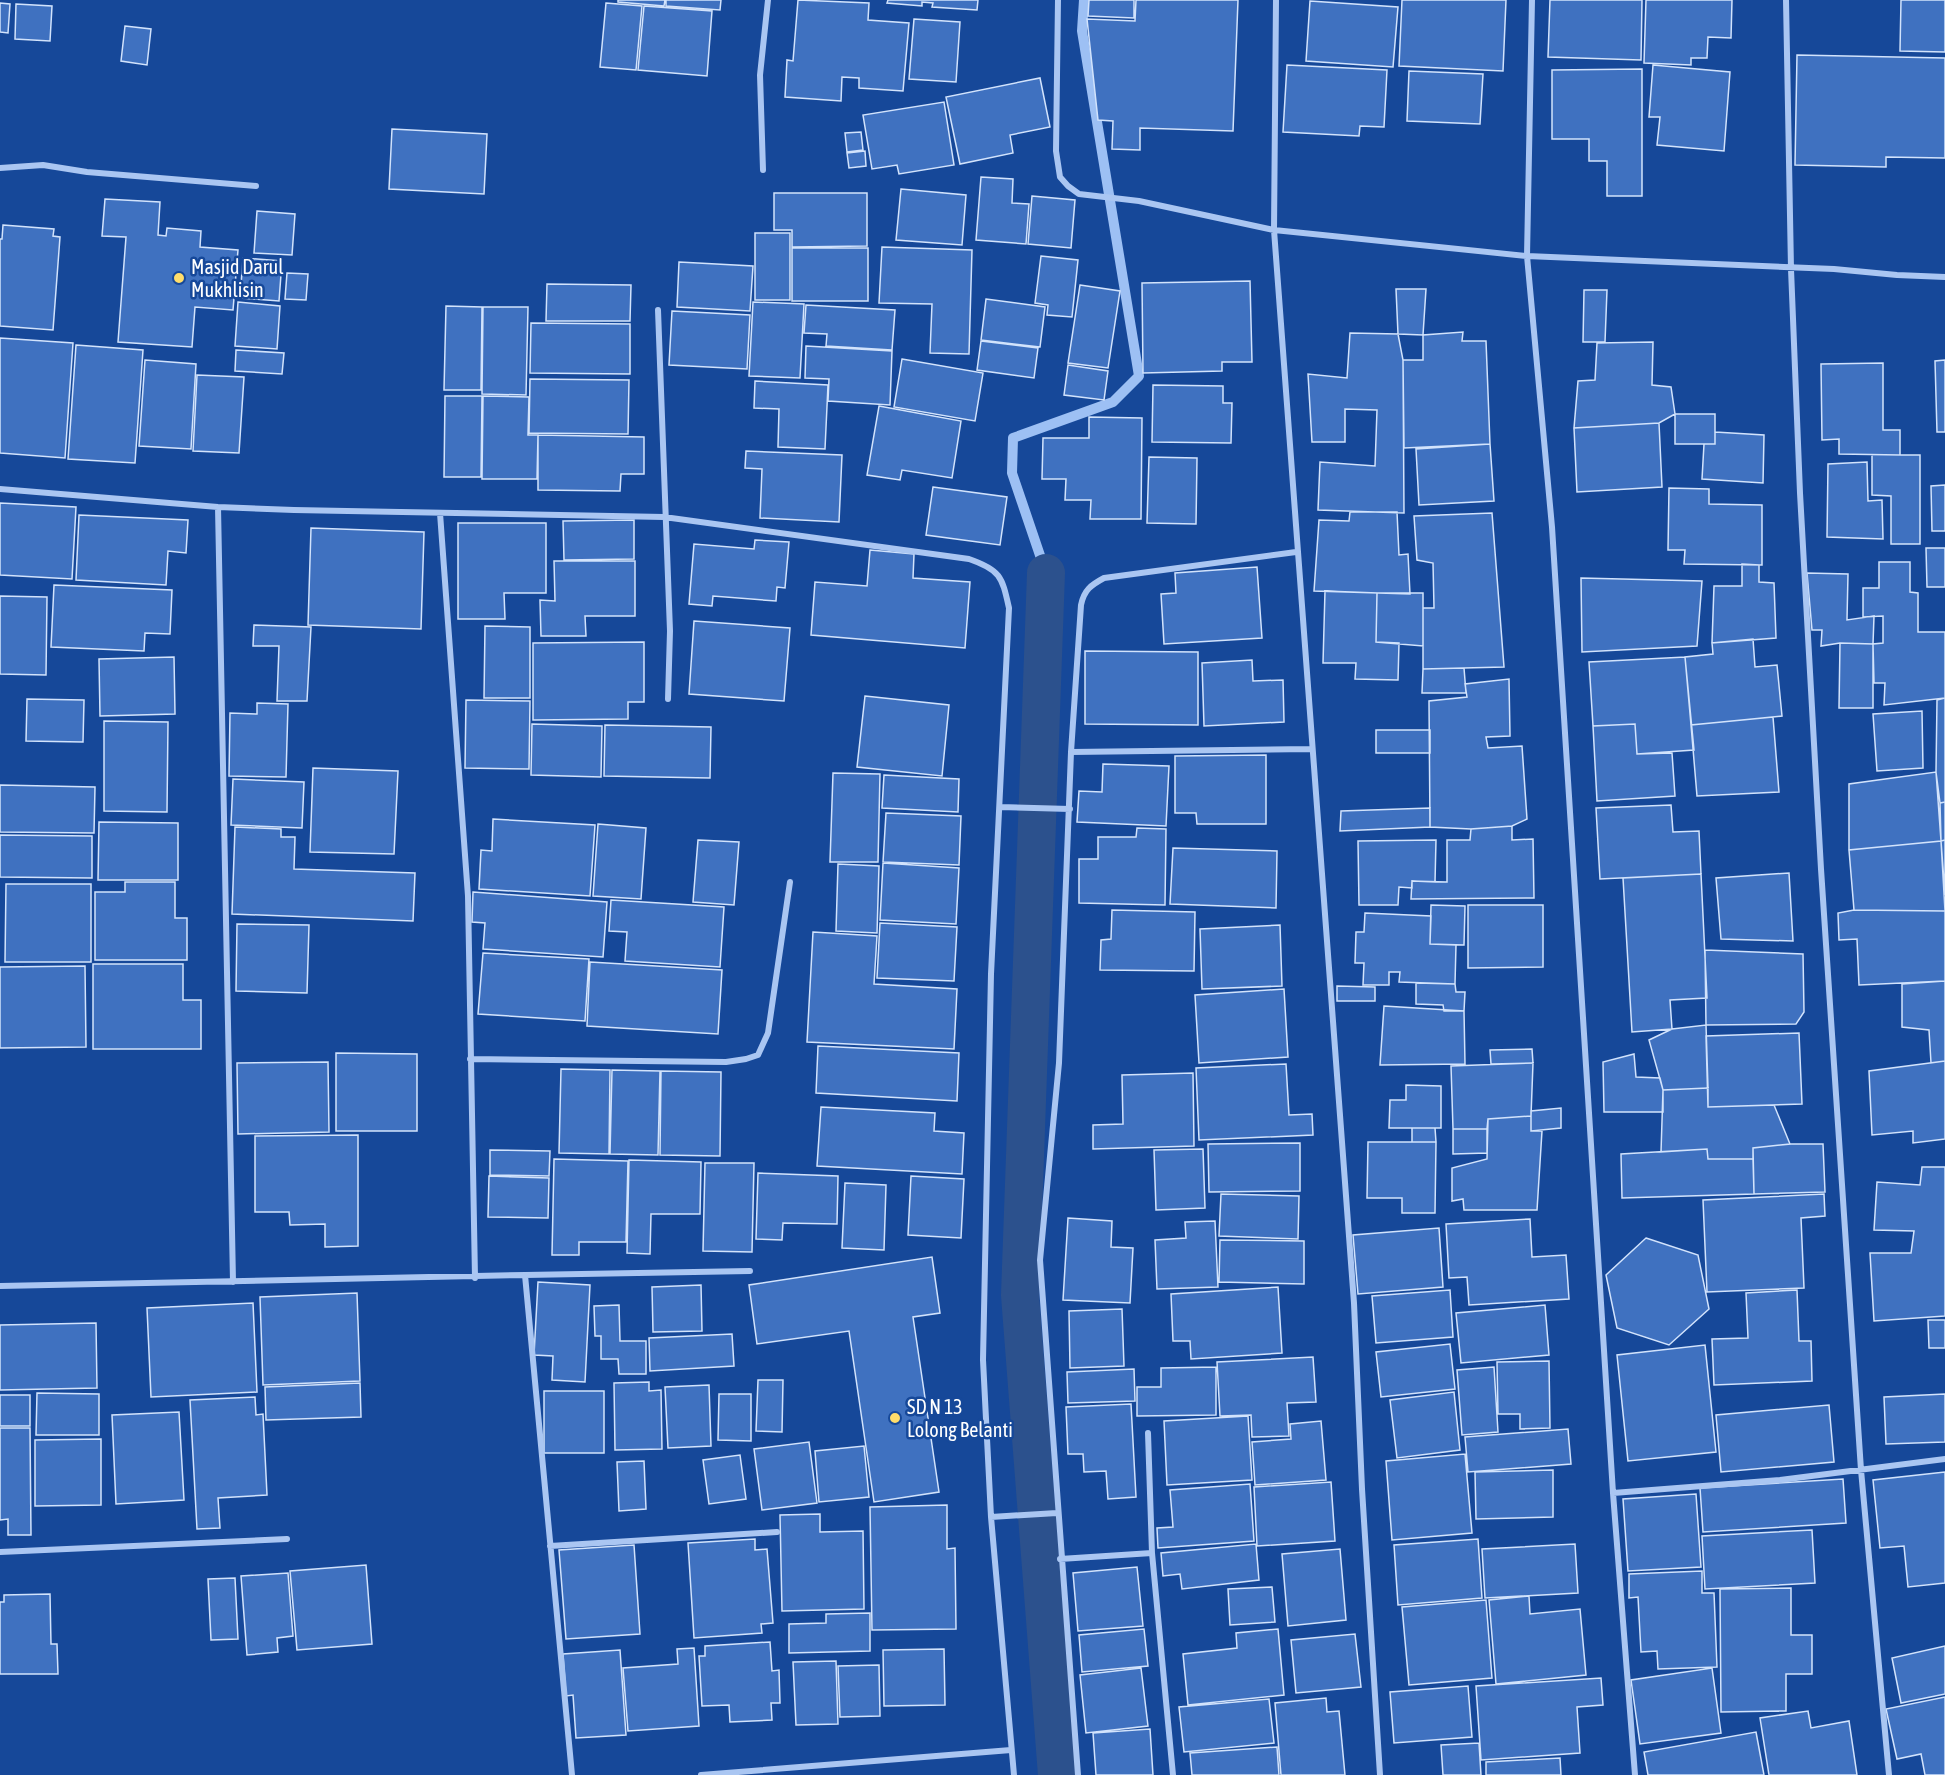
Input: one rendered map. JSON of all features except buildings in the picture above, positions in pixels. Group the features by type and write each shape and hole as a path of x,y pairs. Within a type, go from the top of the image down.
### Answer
{"street":[{"path":"763,170 760,75 768,0"},
{"path":"1058,0 1057,163 1060,177 1079,194 1139,201 1274,230 1527,255 1834,269 1945,277"},
{"path":"1276,0 1274,230 1296,552 1354,1304 1362,1489 1380,1775"},
{"path":"1532,0 1527,255 1552,527 1613,1493 1635,1775"},
{"path":"1786,0 1791,268 1800,493 1820,857 1861,1470 1889,1775"},
{"path":"0,168 43,165 87,172 256,186"},
{"path":"658,310 670,632 668,699"},
{"path":"0,489 218,507 664,517 969,559 989,566 1003,582 1010,608 991,974 983,1360 991,1517 1014,1775"},
{"path":"218,507 233,1282"},
{"path":"440,513 468,896 475,1278"},
{"path":"1078,1775 1060,1559 1053,1513 1040,1260 1059,1063 1071,753 1081,605 1083,594 1090,586 1104,578 1296,552"},
{"path":"1071,753 1311,749"},
{"path":"1000,807 1070,809"},
{"path":"470,1059 726,1062 758,1055 768,1033 790,882"},
{"path":"0,1286 750,1271"},
{"path":"525,1275 572,1775"},
{"path":"1148,1433 1152,1552 1173,1775"},
{"path":"1613,1493 1780,1480 1945,1459"},
{"path":"991,1517 1053,1513"},
{"path":"550,1546 777,1532"},
{"path":"0,1552 287,1539"},
{"path":"1060,1559 1152,1552"},
{"path":"701,1775 1011,1750"}],"waterway":[{"path":"1046,573 1012,473 1013,438 1113,402 1139,376 1082,31 1084,0"},
{"path":"1046,573 1020,1295 1057,1775"}],"place":[{"name":"Masjid Darul Mukhlisin","path":"179,278"},
{"name":"SD N 13 Lolong Belanti","path":"895,1418"}]}
